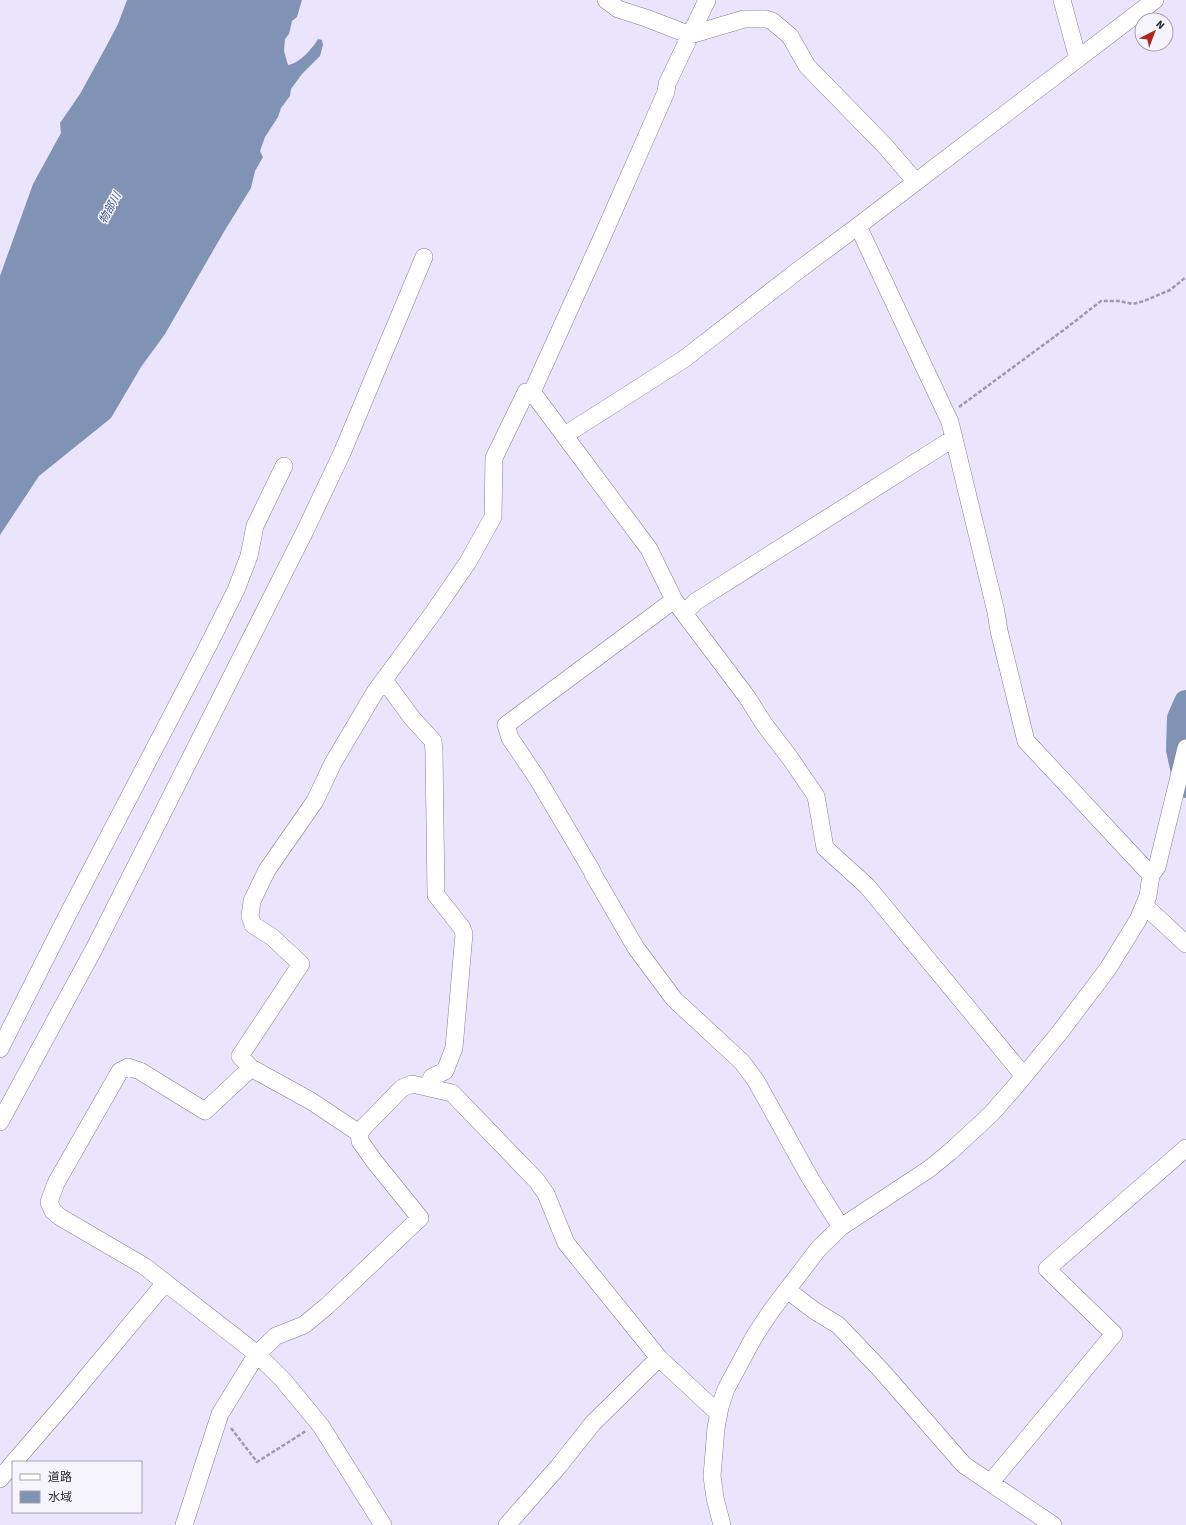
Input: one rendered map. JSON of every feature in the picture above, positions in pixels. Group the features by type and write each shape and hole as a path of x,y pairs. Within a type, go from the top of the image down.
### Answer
{"street":[{"path":"606,0 618,9 690,35 744,19 766,19 772,21 790,36 807,66 886,147 916,182"},
{"path":"532,392 666,92 667,84 707,0"},
{"path":"1062,0 1078,58"},
{"path":"565,436 684,358 1155,0"},
{"path":"858,226 947,416 954,438 1026,741 1151,875"},
{"path":"0,1122 97,942 306,531 342,454 424,257"},
{"path":"359,1134 311,1102 251,1068 240,1056 301,964 272,937 253,925 250,916 252,901 267,870 315,801 333,763 375,692 468,562 494,517 494,458 526,392 532,392"},
{"path":"532,392 648,549 674,600 747,697 764,724 816,796 825,848 867,886 1024,1076"},
{"path":"685,613 695,602 954,438"},
{"path":"0,1049 69,912 236,590 246,563 255,526 284,466"},
{"path":"674,600 506,726 510,738 537,778 636,948 674,999 742,1062 756,1081 807,1172 841,1228"},
{"path":"384,680 412,718 433,741 436,895 462,928 464,934 454,1048 445,1071 432,1077 428,1087"},
{"path":"722,1525 715,1498 712,1476 713,1451 719,1414 726,1389 754,1337 771,1311 819,1248 841,1228 910,1182 950,1152 991,1114 1024,1076 1108,970 1138,920 1148,896 1151,875 1157,867 1186,748"},
{"path":"1144,905 1186,944"},
{"path":"251,1068 205,1111 140,1071 128,1067 120,1071 56,1183 49,1202 53,1211 60,1217 144,1266 258,1354 283,1380 318,1423 383,1525"},
{"path":"184,1525 220,1414 258,1354 276,1336 304,1325 327,1306 420,1218 374,1161 360,1141 359,1134 402,1088 412,1084 452,1093 537,1181 546,1194 566,1243 659,1358 719,1414"},
{"path":"991,1482 1114,1334 1047,1268 1186,1148"},
{"path":"14,1461 75,1391 165,1283"},
{"path":"787,1290 815,1311 838,1325 881,1370 964,1465 991,1482 1051,1525"},
{"path":"507,1525 593,1423 659,1358"},
{"path":"0,1479 12,1463"}],"path":[{"path":"947,416 1066,329 1101,301 1119,301 1133,304 1144,301 1170,290 1186,277"},
{"path":"220,1414 256,1462 318,1423"}],"water":[{"name":"物部川","path":"127,0 302,0 297,17 292,21 289,34 285,39 284,51 288,65 301,59 318,39 322,40 323,45 320,56 302,74 291,89 290,96 281,108 278,117 265,137 260,151 263,157 255,171 251,188 165,334 141,367 111,418 39,476 0,535 0,276 33,184 61,133 60,123 80,94 107,45 118,24"}],"waterway":[{"path":"1186,702 1179,718 1178,750 1186,786"}]}
